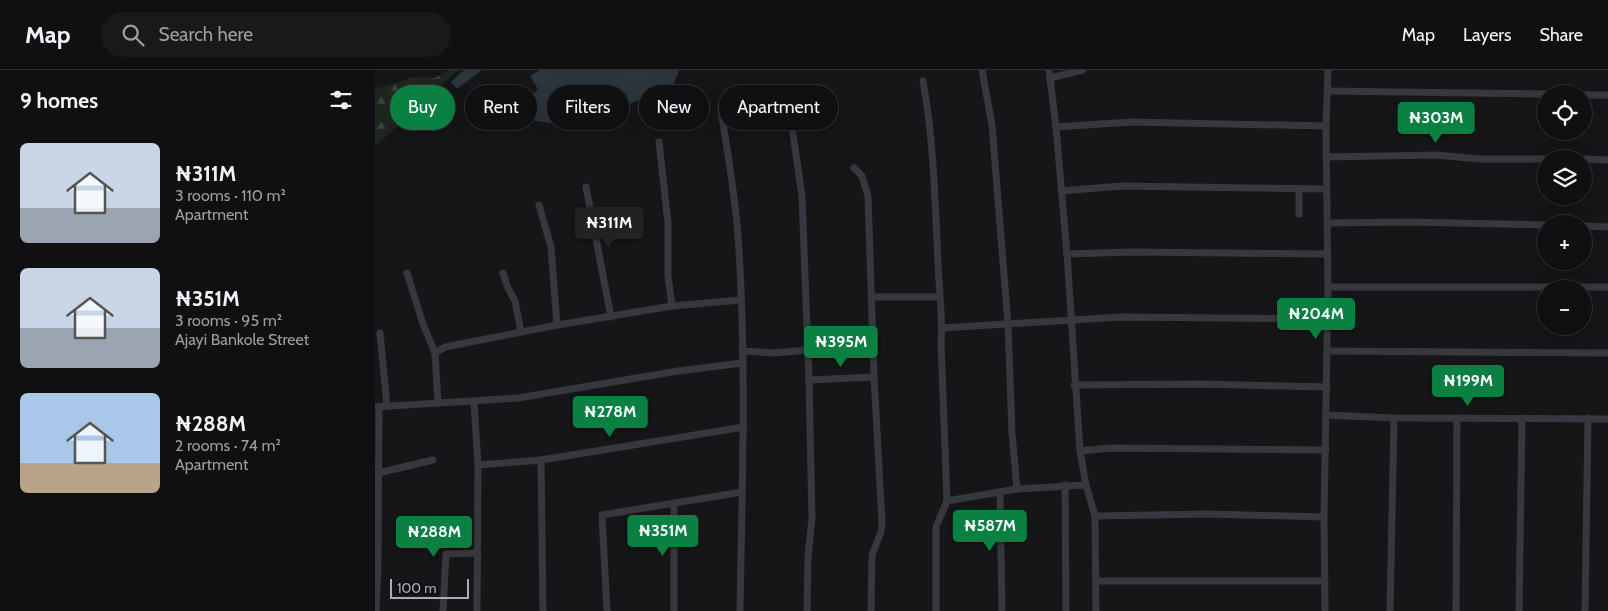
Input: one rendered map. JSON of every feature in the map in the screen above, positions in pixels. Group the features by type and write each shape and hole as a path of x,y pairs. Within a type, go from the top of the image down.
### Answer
{"street":[{"path":"983,70 992,125 1008,324 1012,433 1017,488"},
{"path":"1049,70 1067,254 1072,319 1074,385 1080,451 1086,484 1095,516 1096,611"},
{"path":"1050,78 1083,70"},
{"path":"1325,611 1328,351 1326,126 1328,70"},
{"path":"923,81 929,111 934,159 939,297 943,328 941,343 947,501 936,527 936,611"},
{"path":"1327,91 1537,94"},
{"path":"1592,95 1608,95"},
{"path":"1056,127 1131,122 1326,126"},
{"path":"725,130 737,226 741,300 743,427 741,611"},
{"path":"793,134 802,196 809,380 812,518 808,557 807,611"},
{"path":"659,142 668,222 668,276 672,306"},
{"path":"1326,157 1436,155 1480,159 1537,159"},
{"path":"1592,159 1608,160"},
{"path":"854,168 862,176 868,196 874,377 882,522 881,532 872,556 871,611"},
{"path":"586,186 611,316"},
{"path":"1061,190 1121,186 1326,189"},
{"path":"1299,189 1299,214"},
{"path":"539,205 551,247 557,324"},
{"path":"1328,223 1408,222 1537,225"},
{"path":"1592,226 1608,227"},
{"path":"1067,254 1132,252 1327,254"},
{"path":"503,272 507,286 515,301 521,332"},
{"path":"407,273 423,324 435,353 438,403"},
{"path":"1328,287 1608,287"},
{"path":"872,298 939,297"},
{"path":"435,353 453,344 557,324 672,306 741,300"},
{"path":"943,328 1121,317 1327,319"},
{"path":"376,611 381,333"},
{"path":"742,351 775,353 808,350"},
{"path":"1328,351 1608,353"},
{"path":"380,406 474,402 526,397 678,371 742,363"},
{"path":"809,380 874,377"},
{"path":"1074,385 1201,384 1327,387"},
{"path":"474,402 478,465 477,611"},
{"path":"1326,415 1394,418 1608,419"},
{"path":"1390,611 1394,418"},
{"path":"1456,611 1457,418"},
{"path":"1519,611 1522,418"},
{"path":"1585,611 1588,418"},
{"path":"478,465 541,460 743,427"},
{"path":"1080,451 1111,448 1326,450"},
{"path":"378,473 433,460"},
{"path":"541,460 543,611"},
{"path":"947,501 1017,488 1086,484"},
{"path":"1065,485 1066,611"},
{"path":"607,611 602,515 742,492"},
{"path":"1000,492 1002,611"},
{"path":"674,503 674,611"},
{"path":"1095,516 1208,514 1325,517"},
{"path":"443,611 446,554 478,553"},
{"path":"1097,581 1325,581"}],"green space":[{"path":"449,70 458,70 442,85 390,85 390,130 393,130 375,147 375,89 415,77 435,78"}],"shaded area":[{"path":"464,70 482,70 457,89 451,82"},
{"path":"540,70 679,70 673,85 639,85 639,100 629,104 629,85 547,85 547,122 537,120 538,89 530,76"}]}
